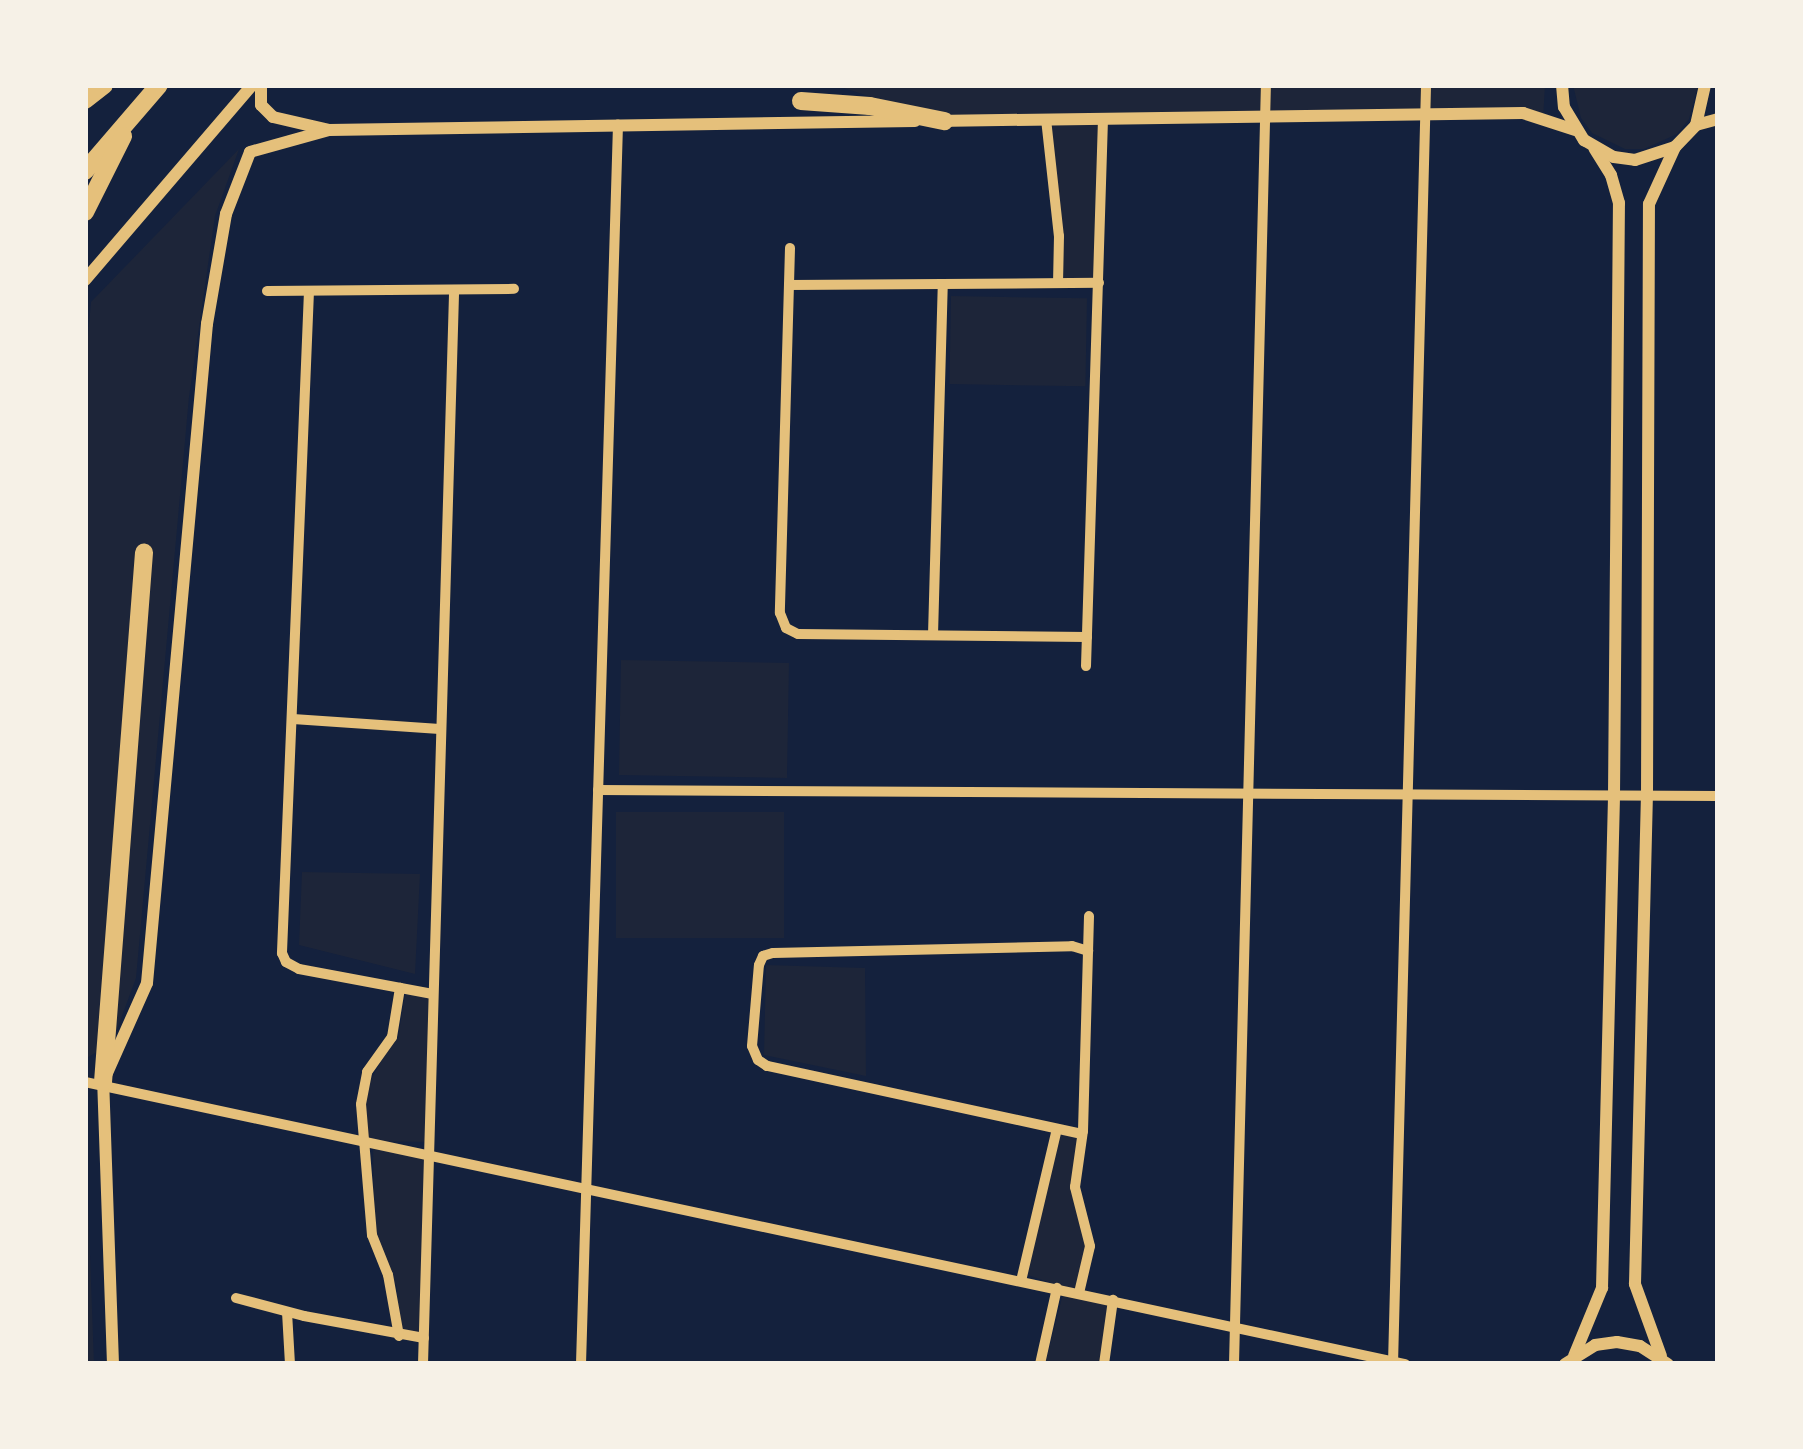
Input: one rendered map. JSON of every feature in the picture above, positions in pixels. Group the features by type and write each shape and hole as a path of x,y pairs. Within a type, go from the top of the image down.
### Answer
{"highway":[{"path":"85,100 104,85"},
{"path":"85,171 158,85"},
{"path":"801,100 870,106 944,121"},
{"path":"85,212 135,113"},
{"path":"94,1082 144,554"}],"street":[{"path":"85,280 252,85"},
{"path":"261,85 261,105 273,117 328,130 1523,113 1575,130"},
{"path":"1234,1364 1266,85"},
{"path":"94,1082 1397,1363 1426,85"},
{"path":"1562,85 1564,107 1575,130 1595,149 1611,175 1619,202 1614,796 1602,1288 1570,1360"},
{"path":"1665,1360 1635,1284 1647,796 1649,204 1675,147 1696,124 1705,85"},
{"path":"1046,119 1059,236 1058,283"},
{"path":"1086,666 1104,119"},
{"path":"1696,124 1718,119"},
{"path":"581,1364 618,125"},
{"path":"113,1364 94,1082 147,984 207,324 226,214 250,152 328,130"},
{"path":"1595,149 1635,160 1675,147"},
{"path":"790,248 780,613 786,628 798,634 1087,637"},
{"path":"789,286 1098,283"},
{"path":"933,636 943,284"},
{"path":"267,290 454,292 514,288"},
{"path":"309,292 281,942 286,962 433,994"},
{"path":"423,1364 454,292"},
{"path":"292,719 440,729"},
{"path":"598,790 1718,796"},
{"path":"1079,1293 1090,1246 1075,1187 1082,1134 1089,916"},
{"path":"1082,1134 767,1066 758,1060 752,1046 763,956 784,952 1053,946 1088,951"},
{"path":"399,1336 392,1290 372,1235 362,1104 367,1072 388,1046 400,988"},
{"path":"1021,1280 1057,1129"},
{"path":"1040,1364 1056,1288"},
{"path":"236,1298 399,1336 424,1338"},
{"path":"1104,1364 1113,1300"},
{"path":"287,1312 290,1364"},
{"path":"1570,1360 1595,1346 1617,1342 1640,1346 1665,1360"}],"shaded area":[{"path":"835,85 1545,85 1543,120 1518,107 944,121"},
{"path":"1573,85 1698,85 1689,119 1677,134 1644,149 1625,149 1592,133 1581,118"},
{"path":"1103,123 1099,283 1064,279 1050,124"},
{"path":"239,149 215,216 189,397 136,978 112,1043 85,1059 85,370 91,302"},
{"path":"951,296 1087,298 1085,386 949,384"},
{"path":"621,660 789,663 787,778 619,775"},
{"path":"616,812 784,812 784,938 616,938"},
{"path":"302,872 420,874 415,974 299,945"},
{"path":"766,965 865,968 866,1076 764,1055"},
{"path":"433,994 429,1142 367,1141 363,1096 388,1047 398,1038 405,995"},
{"path":"85,1118 94,1364 85,1364"},
{"path":"1057,1129 1082,1134 1075,1187 1090,1246 1079,1292 1113,1300 1104,1364 1045,1364 1064,1290 1068,1289 1028,1275"},
{"path":"373,1143 429,1152 424,1331 399,1336 397,1287 374,1241"}]}
